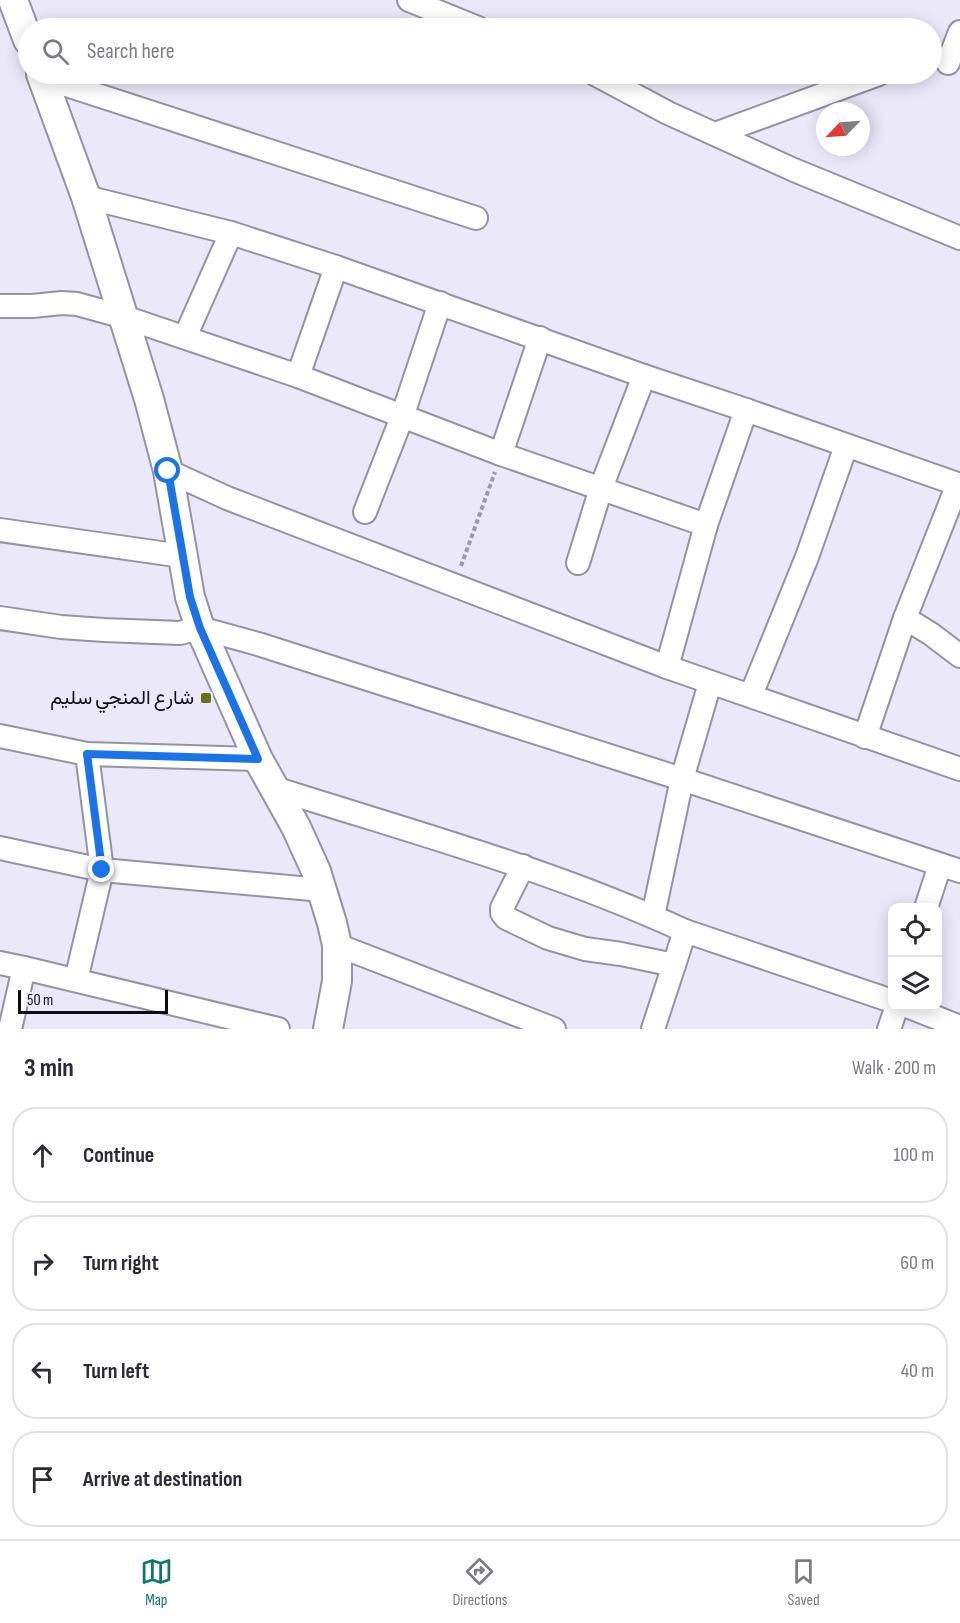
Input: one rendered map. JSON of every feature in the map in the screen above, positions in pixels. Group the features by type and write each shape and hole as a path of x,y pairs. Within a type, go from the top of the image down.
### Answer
{"street":[{"path":"13,0 20,18"},
{"path":"409,0 453,18"},
{"path":"946,65 960,32"},
{"path":"45,84 86,197 124,317 168,471 190,597 200,628 258,759 296,827 322,890 337,945 337,981 328,1029"},
{"path":"69,84 476,218"},
{"path":"614,84 668,113 794,170 960,238"},
{"path":"715,134 852,84"},
{"path":"86,197 231,233 336,267 959,484 905,618 865,737"},
{"path":"185,337 231,233"},
{"path":"298,375 336,267"},
{"path":"365,512 402,417 440,303"},
{"path":"0,306 77,304 124,317 298,375 501,454 706,525"},
{"path":"501,454 540,338"},
{"path":"578,564 601,488 644,376"},
{"path":"667,667 706,525 746,410"},
{"path":"751,695 807,557 846,446"},
{"path":"168,471 227,498 667,667 960,769"},
{"path":"0,530 182,556"},
{"path":"0,618 62,627 104,630 180,633 200,628 258,644 682,779 950,868 929,903"},
{"path":"905,618 960,656"},
{"path":"653,916 682,779 710,682"},
{"path":"0,736 87,754 258,759"},
{"path":"76,980 102,870 87,754"},
{"path":"274,788 523,866 653,916 685,931 888,1000"},
{"path":"0,848 102,870 322,890"},
{"path":"523,866 502,908 502,913 506,918 548,938 585,949 674,965"},
{"path":"653,1029 685,931"},
{"path":"337,945 555,1029"},
{"path":"0,963 278,1029"},
{"path":"10,1029 24,968"},
{"path":"889,1029 895,1011"},
{"path":"920,1011 960,1027"}],"path":[{"path":"454,586 501,454"}],"place":[{"name":"شارع المنجي سليم","path":"206,698"}],"route":[{"path":"102,870 87,754 258,759 200,628 190,597 168,471"}]}
